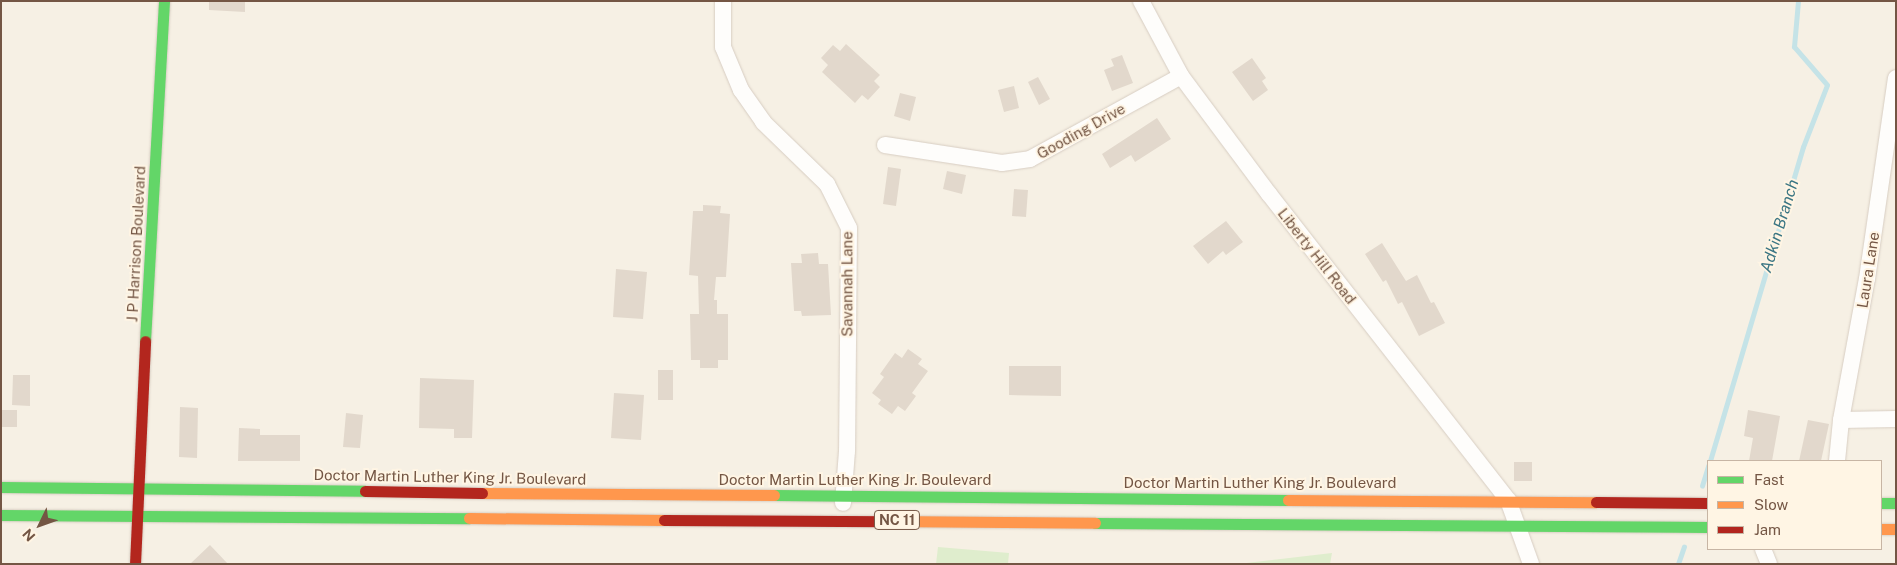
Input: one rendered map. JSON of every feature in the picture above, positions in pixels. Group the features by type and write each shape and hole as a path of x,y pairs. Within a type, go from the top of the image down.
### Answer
{"main road":[{"name":"J P Harrison Boulevard","path":"135,564 137,489 164,1"},
{"name":"Doctor Martin Luther King Jr. Boulevard","path":"1,487 1707,503"},
{"path":"1882,503 1896,503"},
{"name":"NC 11","path":"1,515 1707,528"},
{"path":"1882,529 1896,529"}],"street":[{"name":"Savannah Lane","path":"723,1 723,47 740,90 763,122 827,184 848,228 847,450 843,495 844,520"},
{"name":"Liberty Hill Road","path":"1141,1 1181,76 1311,248 1508,500 1531,564"},
{"name":"Gooding Drive","path":"885,145 1002,163 1030,159 1181,76"},
{"name":"Laura Lane","path":"1837,460 1841,420 1867,279 1896,78"},
{"path":"1841,420 1896,419"},
{"path":"1763,550 1769,564"}],"green space":[{"path":"938,547 1009,553 1008,564 936,564"},
{"path":"1332,553 1330,564 1238,564"}],"building":[{"path":"209,1 245,1 245,12 209,10"},
{"path":"846,44 880,75 874,81 880,87 868,100 862,95 855,103 822,72 828,65 821,58 833,45 840,51"},
{"path":"1122,55 1133,83 1112,91 1104,70 1114,66 1111,59"},
{"path":"1252,58 1266,78 1262,81 1268,90 1253,101 1232,72"},
{"path":"1038,77 1050,99 1039,105 1028,82"},
{"path":"1014,86 1019,108 1004,112 998,90"},
{"path":"900,93 916,97 910,121 894,116"},
{"path":"1157,118 1171,139 1135,162 1131,155 1110,168 1102,154"},
{"path":"888,167 901,169 896,206 883,204"},
{"path":"947,171 966,175 962,194 943,189"},
{"path":"1014,189 1028,190 1026,217 1012,216"},
{"path":"703,205 721,206 720,213 730,214 726,277 716,277 714,300 717,300 717,314 728,314 728,360 718,360 718,368 700,368 700,360 691,360 690,314 699,314 698,276 689,275 693,211 703,211"},
{"path":"1226,221 1243,242 1226,255 1223,251 1208,264 1193,246"},
{"path":"1382,243 1406,281 1417,275 1431,303 1434,302 1445,323 1419,336 1402,302 1398,304 1386,280 1383,282 1365,254"},
{"path":"818,253 819,264 828,264 831,315 802,316 801,311 794,311 791,263 802,263 801,254"},
{"path":"616,269 647,272 643,319 613,317"},
{"path":"908,349 922,359 918,364 928,371 912,393 916,396 905,411 898,406 892,414 878,404 881,400 872,393 884,377 880,374 895,353 902,358"},
{"path":"1009,366 1061,366 1061,396 1009,395"},
{"path":"658,370 673,370 673,400 658,400"},
{"path":"13,375 30,375 30,406 12,405"},
{"path":"420,378 474,380 472,438 454,438 454,429 419,428"},
{"path":"614,393 644,395 641,440 611,438"},
{"path":"180,407 198,408 197,458 179,457"},
{"path":"1,410 17,410 17,427 1,427"},
{"path":"1748,410 1780,416 1772,460 1749,460 1753,438 1744,436"},
{"path":"346,413 363,415 360,448 343,447"},
{"path":"1808,420 1829,424 1821,460 1799,460"},
{"path":"239,428 260,429 260,435 300,435 300,461 238,461"},
{"path":"1514,462 1532,462 1532,481 1514,481"},
{"path":"210,545 228,564 190,564"}],"waterway":[{"name":"Adkin Branch","path":"1710,460 1803,147 1827,85 1794,47 1798,1"},
{"name":"Adkin Branch","path":"1702,486 1707,469"},
{"name":"Adkin Branch","path":"1678,564 1684,547"}],"traffic: fast":[{"path":"145,341 164,1"},
{"path":"1,487 365,491"},
{"path":"774,495 1288,500"},
{"path":"1882,503 1896,503"},
{"path":"1,515 469,518"},
{"path":"1095,523 1707,527"}],"traffic: slow":[{"path":"482,493 774,495"},
{"path":"1288,500 1596,502"},
{"path":"469,518 664,520"},
{"path":"886,521 1095,523"},
{"path":"1882,529 1896,529"}],"traffic: jam":[{"path":"135,564 145,341"},
{"path":"365,491 482,493"},
{"path":"1596,502 1707,503"},
{"path":"664,520 886,521"}]}
